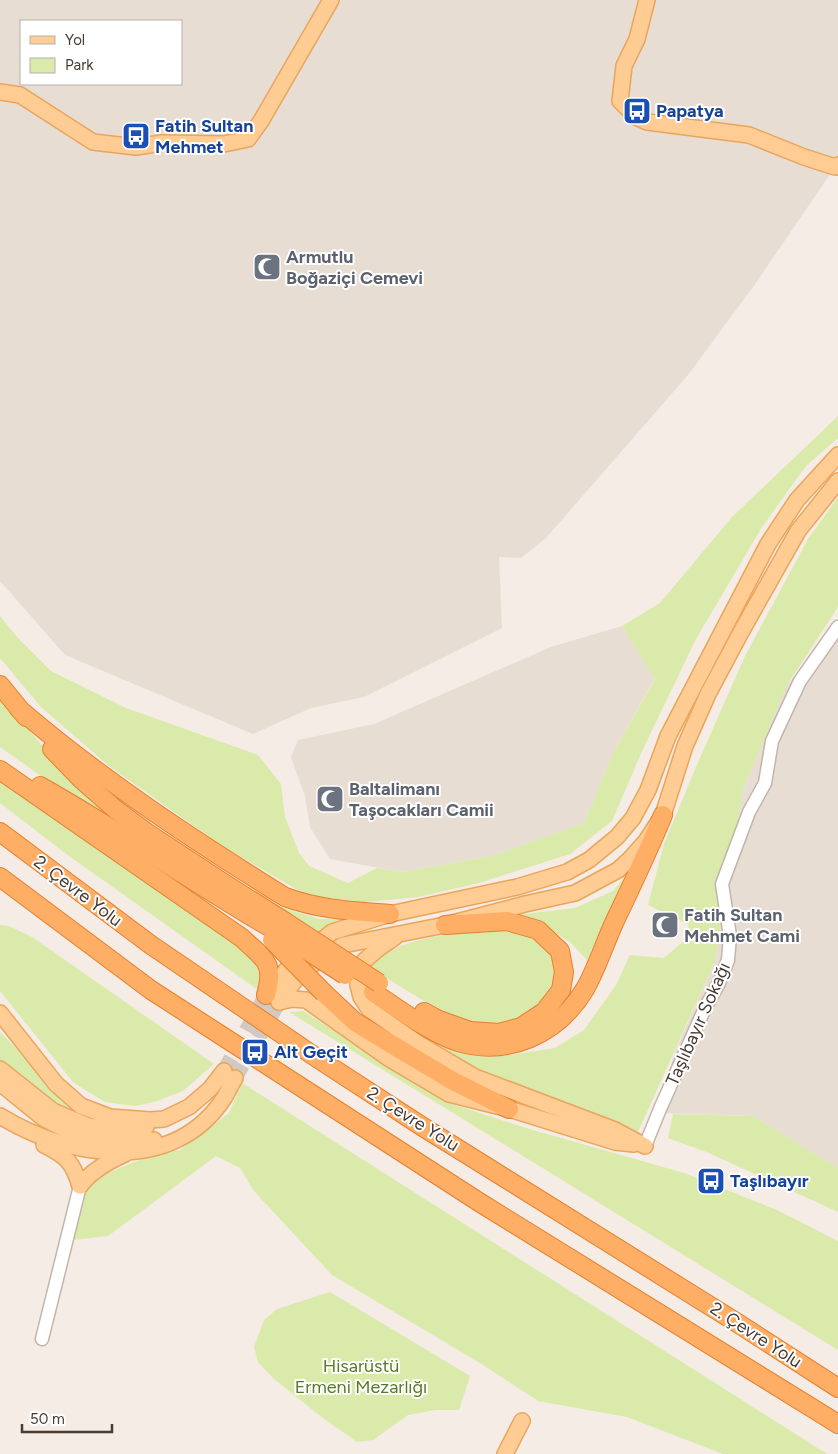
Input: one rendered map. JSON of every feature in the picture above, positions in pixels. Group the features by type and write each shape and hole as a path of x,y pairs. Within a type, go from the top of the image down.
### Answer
{"highway":[{"path":"0,685 43,740 82,780 115,809 146,832 233,889 278,931 324,993 355,1022 453,1081 509,1109"},
{"path":"19,709 97,773 146,808 285,897 308,906 390,914"},
{"path":"0,763 120,834 235,908 376,988 439,1020 470,1031 499,1034 521,1027 544,1012 561,990 564,972 560,951 538,930 507,921 444,925"},
{"path":"0,770 242,938 261,956 270,969 272,999"},
{"path":"376,988 440,1034 475,1046 516,1044 530,1039 545,1030 558,1022 585,988 663,815"},
{"path":"0,820 151,945"},
{"name":"2. Çevre Yolu","path":"0,832 151,945 317,1058 423,1127 722,1313 838,1388"},
{"name":"2. Çevre Yolu","path":"0,876 151,990 480,1202 838,1424"},
{"path":"0,886 151,990"}],"main road":[{"path":"0,92 20,95 93,142 136,147 162,142 224,144 248,139 261,121 330,0"},
{"path":"647,0 637,39 624,66 620,101 636,117 647,122 749,135 804,157 835,167 838,165"},
{"path":"272,999 288,968 332,932 390,914 517,887 567,872 589,860 617,837 633,818 648,790 668,736 768,544 797,500 838,455"},
{"path":"272,999 312,965 343,945 444,925 576,893 618,870 646,841 663,815 685,746 722,668 798,530 838,481"},
{"path":"402,933 379,948 364,961 358,974 361,997 369,1009 419,1044 475,1078 615,1130 645,1146"},
{"path":"272,999 306,1000 388,1058 449,1094 509,1109 615,1142 645,1146"},
{"path":"0,1013 56,1084 81,1106 110,1117 150,1120 164,1119"},
{"path":"0,1023 24,1042"},
{"path":"0,1069 53,1111 88,1126 116,1130 146,1127 189,1107 229,1074 223,1099 207,1118 189,1132 164,1145 129,1152 103,1152 75,1148 39,1136 5,1119"},
{"path":"0,1083 43,1118 80,1137 138,1141 173,1137 189,1132"},
{"path":"5,1119 35,1140 67,1158 76,1173 80,1186"},
{"path":"80,1186 98,1168 129,1152"},
{"path":"505,1454 522,1421"}],"street":[{"name":"Taşlıbayır Sokağı","path":"645,1146 728,960 730,936 722,884 749,812 765,783 772,741 800,681 838,627"},
{"path":"42,1339 80,1186"}],"shaded area":[{"path":"0,0 838,0 838,165 753,287 688,375 546,538 521,558 499,557 502,628 364,697 311,708 253,734 65,655 0,581"},
{"path":"838,624 838,1168 753,1116 658,1113 674,1054 715,961 743,789 787,685"},
{"path":"622,626 655,678 613,753 584,823 492,856 402,872 330,859 310,827 305,796 291,757 298,740 374,724 551,647"}],"green space":[{"path":"838,416 838,438 806,466 762,527 696,639 643,749 612,821 570,854 479,883 418,897 367,902 308,896 222,846 109,766 41,707 0,658 0,616 17,637 51,671 126,708 258,755 281,784 285,817 299,853 309,866 348,883 377,868 402,872 492,856 584,823 613,753 655,679 622,626 660,603 732,517"},
{"path":"838,497 838,607 787,685 743,789 715,961 638,1132 474,1067 392,1015 467,1053 503,1056 555,1048 584,1030 616,985 630,955 664,958 685,940 689,925 648,905 664,844 745,656 808,539"},
{"path":"0,696 80,790 122,825 64,792 0,747"},
{"path":"0,778 236,942 264,966 264,981 258,990 69,856 0,803"},
{"path":"152,827 281,907 319,919 357,918 316,936"},
{"path":"633,868 589,974 586,959 570,942 537,921 506,916 575,908 613,891"},
{"path":"0,925 9,926 32,937 214,1064 183,1091 154,1102 135,1106 105,1102 74,1083 0,991"},
{"path":"507,926 530,933 544,941 554,953 557,967 555,991 518,1022 494,1028 460,1021 367,966 379,956 413,942 453,933"},
{"path":"303,1011 449,1103 526,1128 684,1173 777,1210 838,1241 838,1350 289,1012"},
{"path":"0,1032 78,1112 52,1103 0,1060"},
{"path":"242,1083 827,1454 723,1454 627,1417 538,1401 480,1363 332,1275 254,1191 240,1168 216,1156 108,1236 72,1240 86,1191 102,1175 155,1154 180,1150 229,1113"},
{"path":"673,1114 753,1116 838,1168 838,1212 709,1153 668,1138"},
{"name":"Hisarüstü Ermeni Mezarlığı","path":"330,1292 470,1376 459,1410 435,1410 408,1415 373,1440 357,1442 323,1418 273,1378 258,1362 254,1347 264,1320 277,1309"}],"tunnel":[{"path":"224,1071 266,995"},
{"path":"235,1078 279,1002"}],"place":[{"name":"Papatya","path":"637,111"},
{"name":"Fatih Sultan Mehmet","path":"136,136"},
{"name":"Armutlu Boğaziçi Cemevi","path":"267,267"},
{"name":"Baltalimanı Taşocakları Camii","path":"330,799"},
{"name":"Fatih Sultan Mehmet Cami","path":"665,925"},
{"name":"Alt Geçit","path":"255,1052"},
{"name":"Taşlıbayır","path":"711,1181"}]}
